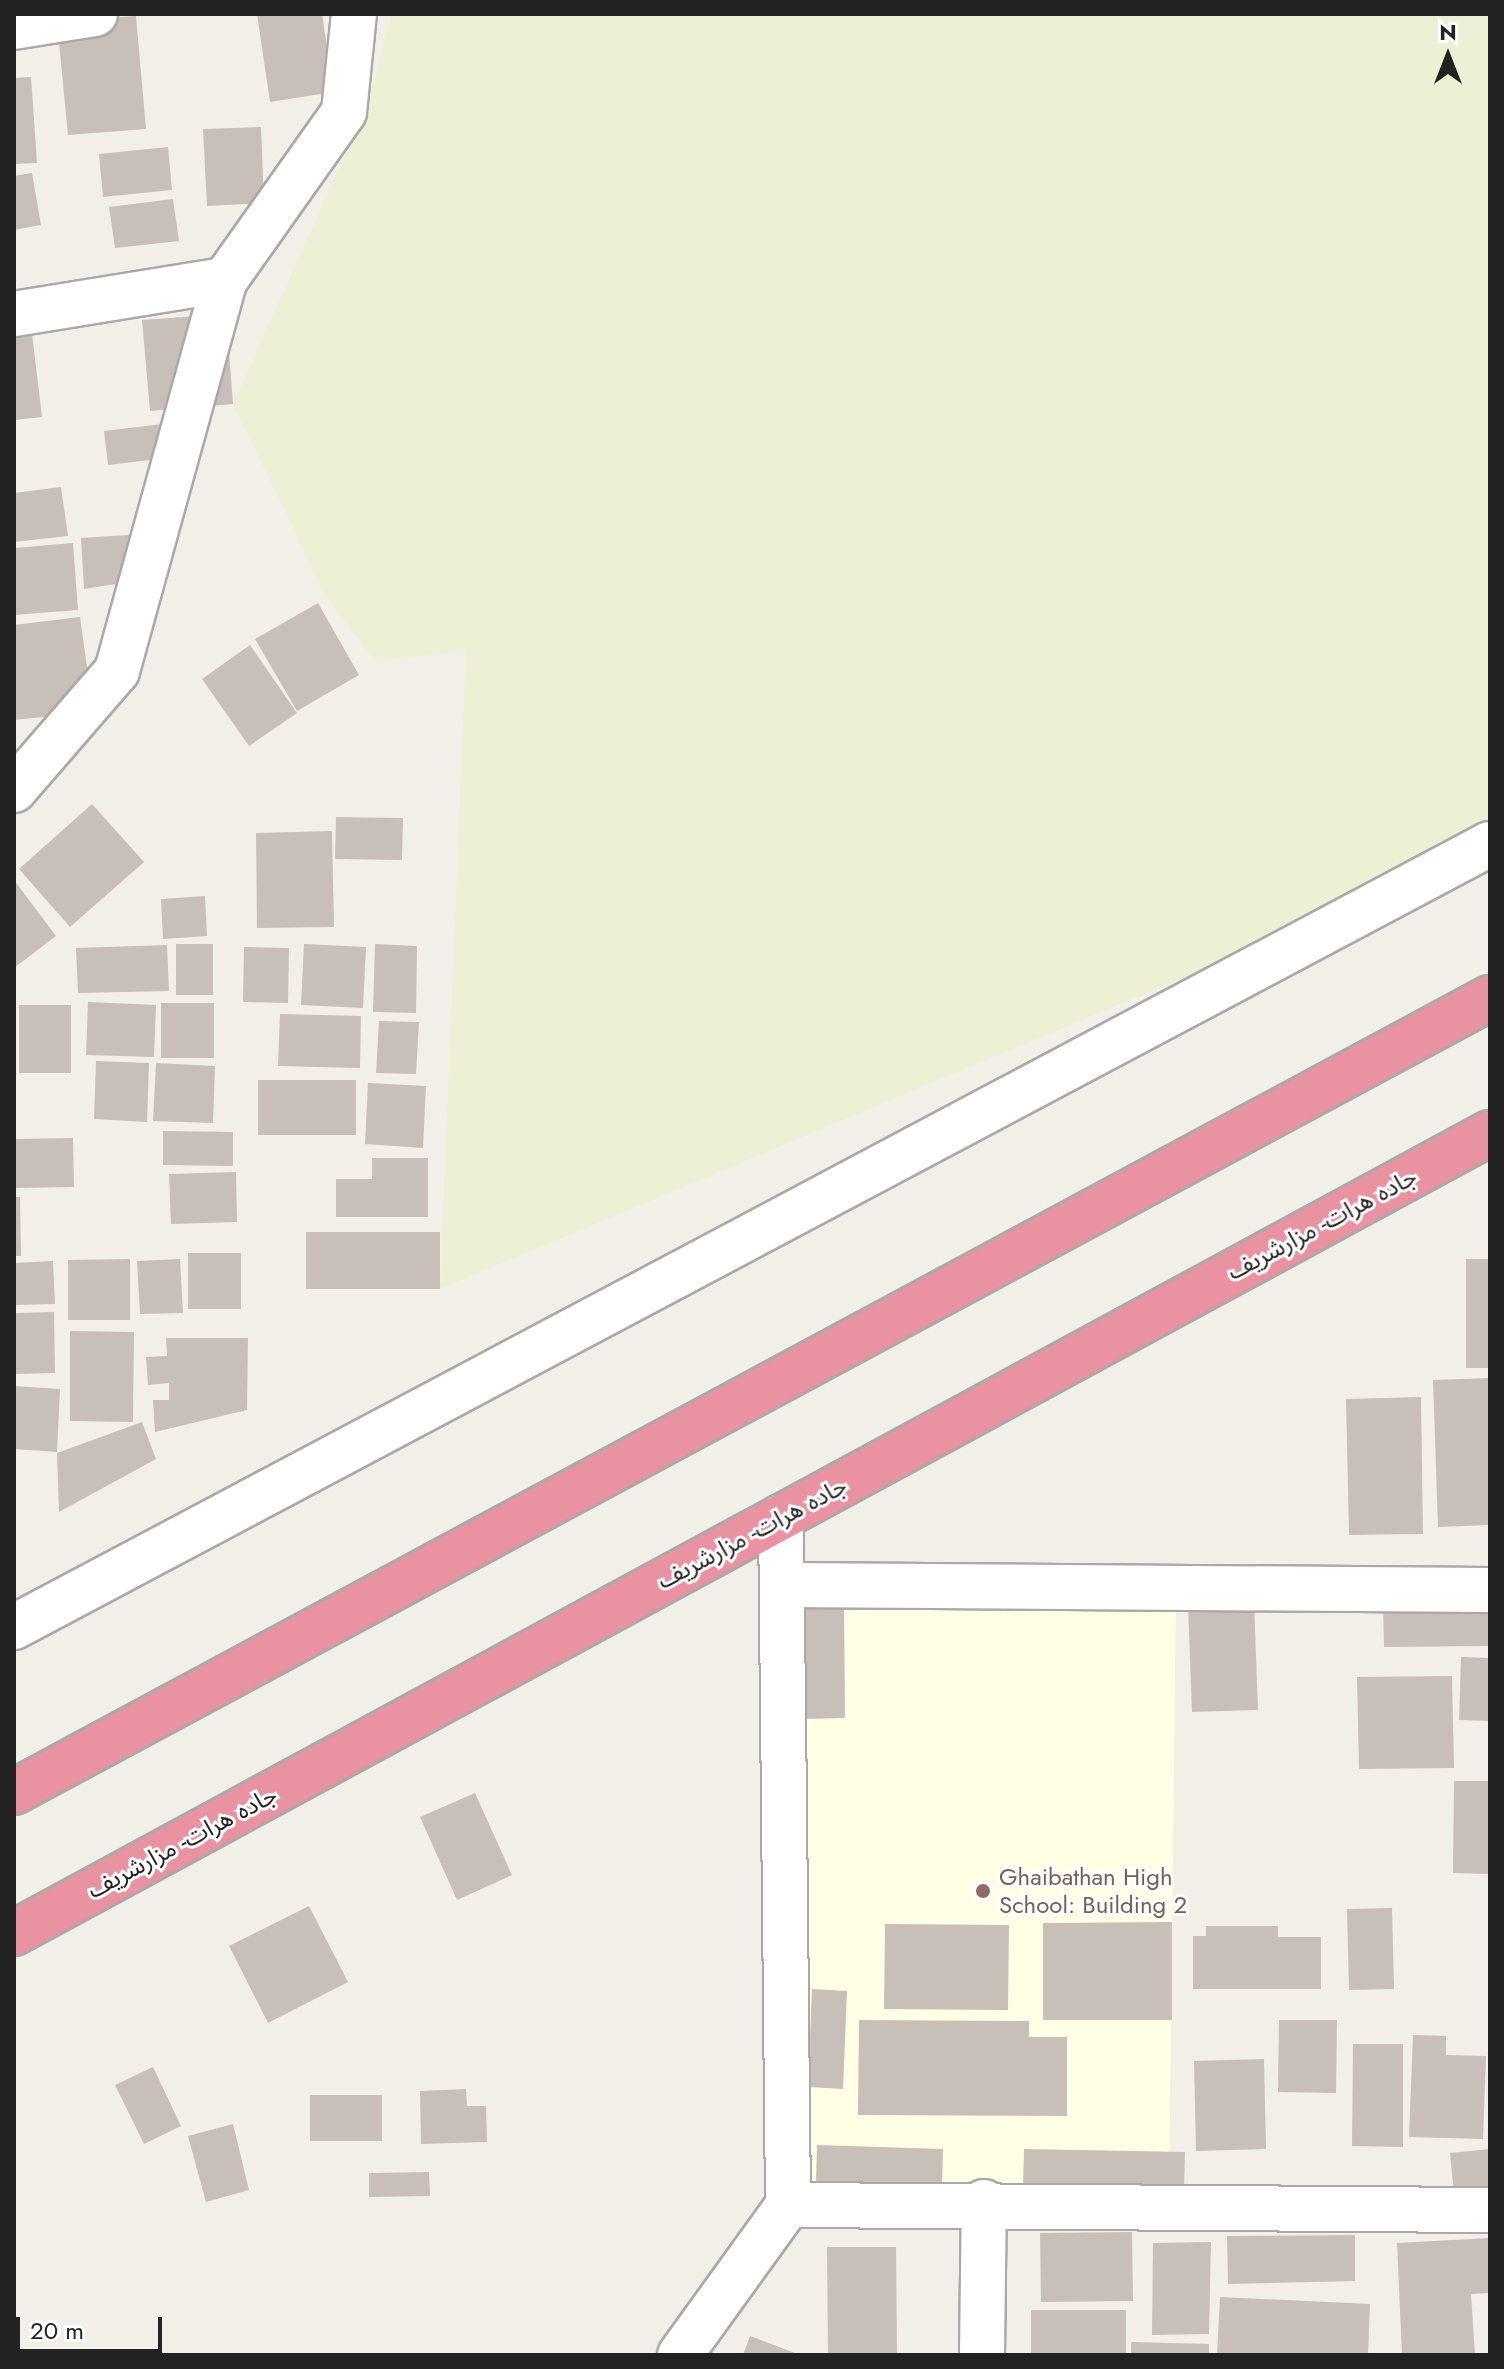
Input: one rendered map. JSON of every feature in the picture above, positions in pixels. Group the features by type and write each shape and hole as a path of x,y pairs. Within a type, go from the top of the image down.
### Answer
{"highway":[{"path":"14,1792 1490,998"},
{"name":"جاده هرات- مزارشریف","path":"14,1933 781,1517 1481,1143"}],"street":[{"path":"14,27 95,14"},
{"path":"14,790 117,671 225,280 344,112 354,14"},
{"path":"14,314 225,280"},
{"path":"14,1627 1490,844"},
{"path":"680,2355 788,2205 781,1517"},
{"path":"784,1585 1490,1590"},
{"path":"788,2205 984,2202 1490,2210"},
{"path":"982,2355 984,2202"}],"shaded area":[{"path":"392,14 1490,14 1490,849 440,1289 466,650 376,662 326,597 233,404 366,108"},
{"name":"Ghaibathan High School: Building 2","path":"798,1590 1176,1594 1169,2193 791,2188"}],"building":[{"path":"257,14 322,14 334,92 270,102"},
{"path":"136,16 146,129 68,135 57,22"},
{"path":"31,77 37,163 14,164 14,78"},
{"path":"261,127 264,203 207,206 203,129"},
{"path":"168,147 172,190 103,197 99,154"},
{"path":"32,173 41,225 14,230 14,176"},
{"path":"173,199 179,241 115,248 109,207"},
{"path":"226,314 233,404 150,411 142,320"},
{"path":"32,333 42,417 14,420 14,335"},
{"path":"163,424 167,458 108,465 104,431"},
{"path":"61,487 68,536 14,542 14,493"},
{"path":"142,534 122,583 84,589 81,538"},
{"path":"73,543 78,610 14,615 14,548"},
{"path":"318,603 359,675 297,711 255,639"},
{"path":"80,617 88,674 53,716 14,720 14,625"},
{"path":"250,645 297,713 249,746 202,679"},
{"path":"92,804 144,862 70,927 19,869"},
{"path":"336,817 403,818 402,860 335,859"},
{"path":"332,831 334,927 257,928 256,833"},
{"path":"14,880 56,936 14,968"},
{"path":"205,896 207,936 163,939 161,899"},
{"path":"176,944 213,944 213,995 176,995"},
{"path":"304,944 366,947 363,1008 301,1005"},
{"path":"375,944 417,946 416,1013 373,1012"},
{"path":"167,945 169,991 78,993 76,948"},
{"path":"244,947 289,948 288,1003 243,1002"},
{"path":"88,1002 156,1005 154,1057 86,1055"},
{"path":"161,1003 214,1003 214,1058 161,1058"},
{"path":"19,1005 71,1005 71,1073 19,1073"},
{"path":"280,1014 361,1016 360,1068 278,1066"},
{"path":"379,1021 419,1022 416,1074 376,1073"},
{"path":"96,1061 149,1063 147,1122 94,1119"},
{"path":"156,1063 215,1066 213,1123 153,1121"},
{"path":"258,1080 356,1080 356,1135 258,1135"},
{"path":"368,1083 426,1086 423,1148 365,1144"},
{"path":"163,1131 233,1132 233,1166 163,1165"},
{"path":"73,1138 74,1187 14,1188 14,1139"},
{"path":"372,1158 428,1158 428,1217 336,1217 336,1179 372,1179"},
{"path":"236,1172 237,1222 171,1224 169,1174"},
{"path":"14,1197 20,1197 21,1256 14,1256"},
{"path":"306,1232 440,1232 440,1289 306,1289"},
{"path":"188,1253 241,1253 241,1309 188,1309"},
{"path":"130,1259 130,1320 68,1320 68,1260"},
{"path":"180,1259 183,1313 140,1314 137,1261"},
{"path":"1466,1259 1490,1259 1490,1368 1466,1368"},
{"path":"53,1261 55,1304 14,1305 14,1263"},
{"path":"54,1312 55,1373 14,1374 14,1313"},
{"path":"70,1331 134,1332 133,1422 70,1421"},
{"path":"166,1338 248,1338 247,1410 155,1432 153,1400 169,1400 169,1383 148,1385 146,1357 167,1356"},
{"path":"1490,1378 1490,1525 1438,1527 1433,1380"},
{"path":"14,1386 60,1389 57,1452 14,1449"},
{"path":"1421,1397 1423,1534 1349,1535 1346,1399"},
{"path":"142,1422 156,1459 59,1512 57,1453"},
{"path":"1254,1603 1258,1710 1192,1712 1188,1606"},
{"path":"803,1604 844,1604 845,1718 803,1719"},
{"path":"1383,1604 1490,1604 1490,1646 1384,1647"},
{"path":"1461,1657 1490,1658 1490,1721 1459,1720"},
{"path":"1452,1676 1454,1768 1359,1769 1357,1677"},
{"path":"1454,1781 1490,1781 1490,1874 1453,1873"},
{"path":"475,1793 512,1875 457,1900 420,1817"},
{"path":"309,1906 348,1982 268,2023 229,1946"},
{"path":"1392,1908 1394,1989 1349,1990 1347,1909"},
{"path":"1172,1922 1172,2020 1043,2020 1043,1923"},
{"path":"885,1924 1009,1925 1008,2010 884,2009"},
{"path":"1206,1926 1278,1926 1278,1937 1321,1937 1321,1989 1193,1989 1193,1936 1206,1936"},
{"path":"812,1989 847,1991 843,2089 808,2087"},
{"path":"859,2020 1029,2021 1029,2037 1067,2037 1067,2116 858,2115"},
{"path":"1279,2020 1337,2020 1336,2093 1278,2092"},
{"path":"1413,2035 1446,2036 1446,2055 1486,2056 1483,2139 1409,2137"},
{"path":"1353,2044 1403,2044 1403,2147 1352,2146"},
{"path":"1264,2059 1266,2149 1196,2151 1194,2061"},
{"path":"153,2067 181,2126 144,2144 115,2085"},
{"path":"466,2089 467,2106 486,2106 487,2142 421,2144 420,2091"},
{"path":"310,2095 382,2095 382,2141 310,2141"},
{"path":"233,2124 249,2190 206,2202 188,2136"},
{"path":"817,2145 943,2149 942,2185 816,2181"},
{"path":"1024,2149 1185,2152 1184,2189 1023,2186"},
{"path":"1490,2149 1490,2189 1454,2193 1450,2153"},
{"path":"429,2172 430,2196 369,2197 369,2173"},
{"path":"1132,2232 1133,2301 1041,2302 1040,2233"},
{"path":"1355,2235 1355,2281 1228,2284 1227,2236"},
{"path":"1490,2238 1490,2293 1471,2294 1475,2355 1402,2355 1397,2243"},
{"path":"1211,2242 1209,2334 1152,2335 1153,2243"},
{"path":"827,2247 896,2247 897,2354 828,2354"},
{"path":"1220,2297 1370,2304 1368,2355 1217,2355"},
{"path":"1031,2310 1126,2310 1126,2355 1031,2355"},
{"path":"750,2336 800,2355 743,2355"},
{"path":"1131,2342 1209,2344 1209,2355 1131,2355"}],"place":[{"name":"Ghaibathan High School: Building 2","path":"983,1891"}]}
